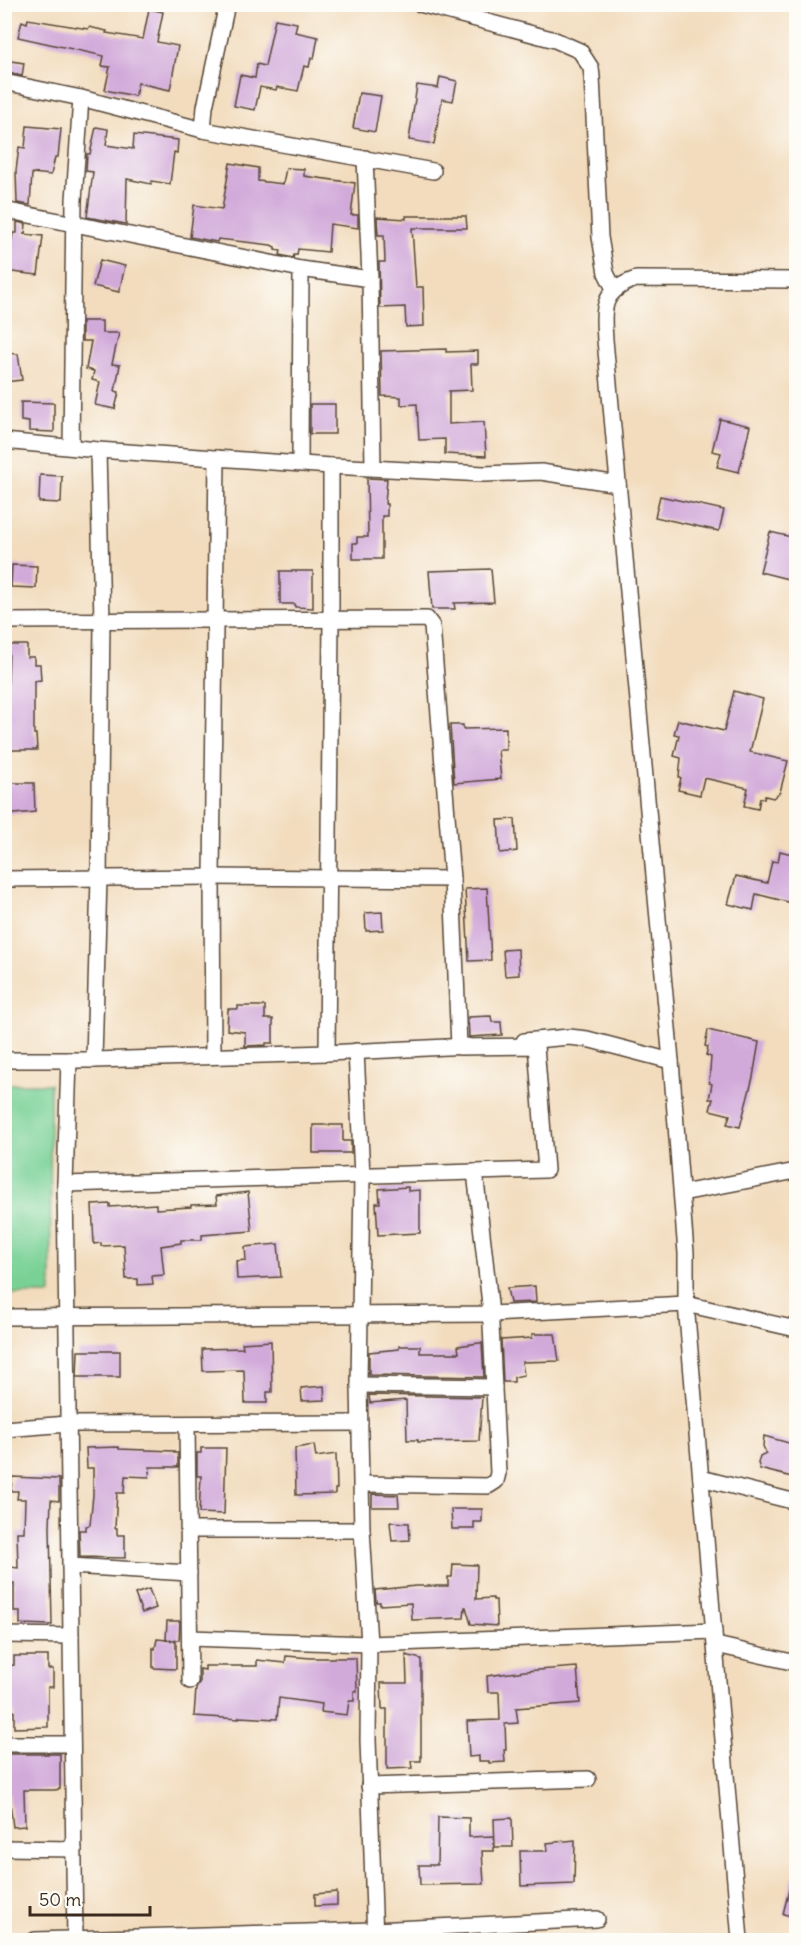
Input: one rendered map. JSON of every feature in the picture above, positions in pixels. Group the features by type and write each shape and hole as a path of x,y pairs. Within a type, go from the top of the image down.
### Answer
{"street":[{"path":"203,130 205,107 227,4"},
{"path":"420,4 555,40 580,51 585,57 591,68 592,76 600,237 606,273 614,289"},
{"path":"4,82 81,98 203,130 433,171"},
{"path":"71,447 74,200 81,98"},
{"path":"364,158 370,279 373,468"},
{"path":"4,210 301,269 370,279"},
{"path":"300,463 301,269"},
{"path":"741,1941 686,1304 686,1253 671,1060 604,325 606,304 614,289 636,279 796,280"},
{"path":"4,441 98,450 331,466 484,474 540,472 618,484"},
{"path":"94,1060 102,621 98,450"},
{"path":"213,1056 212,877 217,458"},
{"path":"327,1053 331,466"},
{"path":"4,621 428,619 431,622 452,879 459,1047"},
{"path":"4,879 212,877 452,879"},
{"path":"459,1047 568,1037 587,1039 671,1060"},
{"path":"4,1060 94,1060 536,1046 546,1170 65,1184"},
{"path":"356,1051 362,1176 358,1385 362,1530 369,1644 368,1740 375,1935"},
{"path":"69,1060 65,1184 75,1939"},
{"path":"362,1484 488,1486 496,1481 498,1473 491,1314 475,1172"},
{"path":"682,1193 796,1172"},
{"path":"4,1317 491,1314 686,1304 796,1329"},
{"path":"358,1385 494,1387"},
{"path":"4,1429 68,1424 360,1423"},
{"path":"187,1424 189,1681"},
{"path":"701,1478 796,1502"},
{"path":"189,1530 362,1530"},
{"path":"70,1566 189,1572"},
{"path":"4,1635 71,1636"},
{"path":"190,1638 369,1644 715,1638 796,1663"},
{"path":"4,1744 72,1744"},
{"path":"369,1786 588,1779"},
{"path":"4,1848 74,1849"},
{"path":"35,1941 375,1935 597,1919"}],"green space":[{"path":"4,1084 50,1084 51,1294 5,1294"}],"building":[{"path":"149,9 163,12 157,42 178,46 170,90 138,83 135,96 105,90 110,67 102,66 104,56 18,37 22,21 27,23 28,19 88,29 89,27 107,31 106,33 143,39"},
{"path":"275,19 297,23 295,32 318,37 314,59 311,58 309,67 304,66 298,91 260,87 255,110 234,106 240,75 255,78 257,64 265,66"},
{"path":"4,60 24,63 22,76 4,72"},
{"path":"440,77 457,81 453,101 442,99 434,144 409,140 417,85 438,88"},
{"path":"359,93 381,96 375,132 353,128"},
{"path":"27,126 61,129 58,157 55,157 51,175 32,173 30,205 17,203 16,171 19,147 25,148"},
{"path":"96,127 108,129 106,145 133,149 134,135 178,140 170,184 152,181 151,184 127,179 126,224 87,217 93,172 86,171 87,154 90,154"},
{"path":"230,163 258,168 258,181 283,184 286,168 304,169 304,176 355,183 351,215 358,215 358,228 330,224 328,252 298,249 297,255 293,258 280,255 281,251 275,250 275,247 271,245 218,239 217,242 190,237 194,205 222,209"},
{"path":"406,216 466,216 467,228 412,228 416,287 423,287 424,326 406,327 405,307 380,308 379,262 385,262 384,235 378,235 377,217 406,219"},
{"path":"17,222 26,224 25,234 23,234 43,236 38,275 4,271 4,244 11,244 13,233 17,233"},
{"path":"100,260 125,266 119,292 93,286"},
{"path":"82,321 102,321 102,333 119,333 112,364 120,365 115,391 119,392 115,409 95,405 100,382 92,380 94,371 86,369 91,341 82,341"},
{"path":"446,349 446,352 478,351 478,364 471,364 472,390 449,391 449,424 484,422 486,456 445,454 445,439 419,440 417,404 401,405 401,397 382,396 381,351"},
{"path":"4,353 18,354 22,380 4,382"},
{"path":"21,402 54,403 54,432 29,431 29,422 21,421"},
{"path":"310,404 335,404 335,434 310,434"},
{"path":"720,419 750,426 739,472 717,467 721,453 712,451"},
{"path":"40,475 62,476 61,503 39,502"},
{"path":"367,478 387,479 385,504 387,504 387,516 382,516 382,559 353,559 353,543 357,543 357,537 368,537"},
{"path":"660,496 724,510 719,531 655,517"},
{"path":"770,532 796,538 796,562 792,580 760,572"},
{"path":"12,565 37,566 36,588 11,587"},
{"path":"491,569 494,602 454,603 455,609 432,609 429,571"},
{"path":"280,571 313,571 313,608 295,607 295,604 280,604"},
{"path":"9,645 27,645 27,657 34,657 34,664 40,664 41,680 34,681 34,734 36,734 37,750 6,750 4,683 8,683"},
{"path":"734,691 763,699 750,752 788,761 780,792 773,798 765,796 764,799 760,798 758,809 744,806 748,788 704,778 700,795 678,790 681,778 679,777 681,758 674,756 679,735 674,734 678,720 724,731"},
{"path":"450,725 463,725 463,729 506,728 506,750 498,750 501,779 454,783"},
{"path":"4,783 34,783 35,812 4,815"},
{"path":"515,819 517,851 500,853 498,820"},
{"path":"780,851 796,855 796,904 756,894 753,910 728,904 736,876 767,883 772,861 778,862"},
{"path":"487,888 491,960 469,961 465,889"},
{"path":"382,912 383,930 366,931 365,913"},
{"path":"518,949 519,975 505,976 503,950"},
{"path":"238,1006 265,1006 265,1019 273,1019 273,1043 245,1046 245,1032 227,1030 228,1009 238,1009"},
{"path":"491,1016 492,1022 501,1022 502,1035 469,1037 468,1017"},
{"path":"708,1030 759,1042 740,1127 727,1124 730,1115 710,1110 713,1099 709,1099 712,1084 709,1083 711,1057 706,1055 708,1047 705,1046"},
{"path":"313,1125 343,1125 343,1141 351,1141 351,1153 313,1153"},
{"path":"408,1187 408,1191 420,1190 420,1233 378,1235 376,1203 380,1203 379,1189"},
{"path":"248,1192 252,1231 202,1235 202,1240 181,1240 181,1243 161,1246 164,1275 152,1276 153,1284 138,1285 138,1279 126,1279 124,1245 94,1244 92,1205 110,1204 110,1207 156,1204 156,1209 191,1207 191,1205 217,1204 216,1196"},
{"path":"278,1244 281,1277 237,1279 236,1261 246,1260 245,1247"},
{"path":"535,1286 536,1302 510,1303 507,1288"},
{"path":"532,1334 555,1334 559,1361 522,1362 524,1375 514,1377 514,1382 503,1382 501,1340 532,1338"},
{"path":"271,1341 272,1392 267,1392 267,1403 245,1403 244,1370 203,1371 202,1349 243,1348 242,1343"},
{"path":"482,1343 484,1377 369,1375 369,1352 399,1349 399,1346 420,1346 420,1353 459,1353 458,1346"},
{"path":"78,1351 120,1351 120,1377 77,1377"},
{"path":"324,1386 325,1400 302,1401 301,1388"},
{"path":"369,1395 482,1397 479,1441 418,1442 418,1440 407,1440 406,1400 370,1403"},
{"path":"764,1436 796,1445 796,1478 760,1469 758,1463 760,1456 766,1453 763,1446"},
{"path":"314,1445 316,1457 336,1454 337,1489 335,1489 335,1494 296,1495 295,1448"},
{"path":"119,1447 119,1449 174,1451 178,1453 178,1467 150,1467 149,1477 125,1476 124,1493 117,1493 115,1528 117,1528 117,1535 125,1535 125,1558 80,1557 79,1530 86,1530 86,1526 90,1525 93,1495 93,1468 87,1468 86,1448"},
{"path":"201,1448 226,1448 224,1514 199,1513 201,1476 197,1476 197,1453 201,1453"},
{"path":"12,1477 59,1479 59,1501 51,1500 52,1625 20,1624 20,1611 14,1611 14,1583 11,1583 11,1567 18,1568 17,1532 24,1532 25,1499 17,1499 18,1491 11,1491"},
{"path":"372,1494 398,1495 399,1507 372,1507"},
{"path":"451,1509 482,1509 482,1522 474,1522 474,1529 452,1529"},
{"path":"390,1522 409,1523 410,1540 392,1541"},
{"path":"453,1564 477,1565 476,1599 493,1598 496,1600 497,1626 471,1624 466,1607 464,1618 412,1620 411,1603 380,1605 380,1602 376,1602 375,1590 448,1586 448,1577 452,1577"},
{"path":"149,1589 156,1608 142,1613 135,1594"},
{"path":"167,1621 180,1621 179,1640 166,1640"},
{"path":"157,1639 176,1641 176,1669 153,1668 153,1648 155,1649"},
{"path":"406,1655 421,1659 421,1761 411,1761 412,1768 387,1769 387,1709 382,1709 381,1683 407,1683"},
{"path":"14,1656 48,1656 48,1669 53,1669 53,1687 48,1687 48,1727 14,1728 14,1711 6,1712 4,1666 14,1665"},
{"path":"286,1656 356,1658 357,1691 354,1691 354,1701 349,1701 347,1715 321,1712 322,1704 279,1698 277,1719 194,1716 200,1669 205,1670 205,1666 257,1666 257,1660 285,1663"},
{"path":"577,1667 580,1703 516,1708 518,1723 505,1724 505,1762 489,1763 489,1761 479,1761 479,1756 469,1757 467,1721 500,1720 499,1692 488,1692 487,1676"},
{"path":"4,1754 60,1754 60,1789 24,1790 25,1826 13,1827 9,1794 4,1794"},
{"path":"438,1817 469,1818 469,1837 494,1836 494,1851 482,1851 484,1884 420,1885 419,1865 437,1865"},
{"path":"512,1818 513,1847 495,1847 494,1819"},
{"path":"575,1840 574,1884 521,1886 520,1851 548,1851 547,1843"},
{"path":"792,1878 796,1878 796,1917 783,1914"},
{"path":"337,1892 337,1905 315,1906 315,1894"}]}
